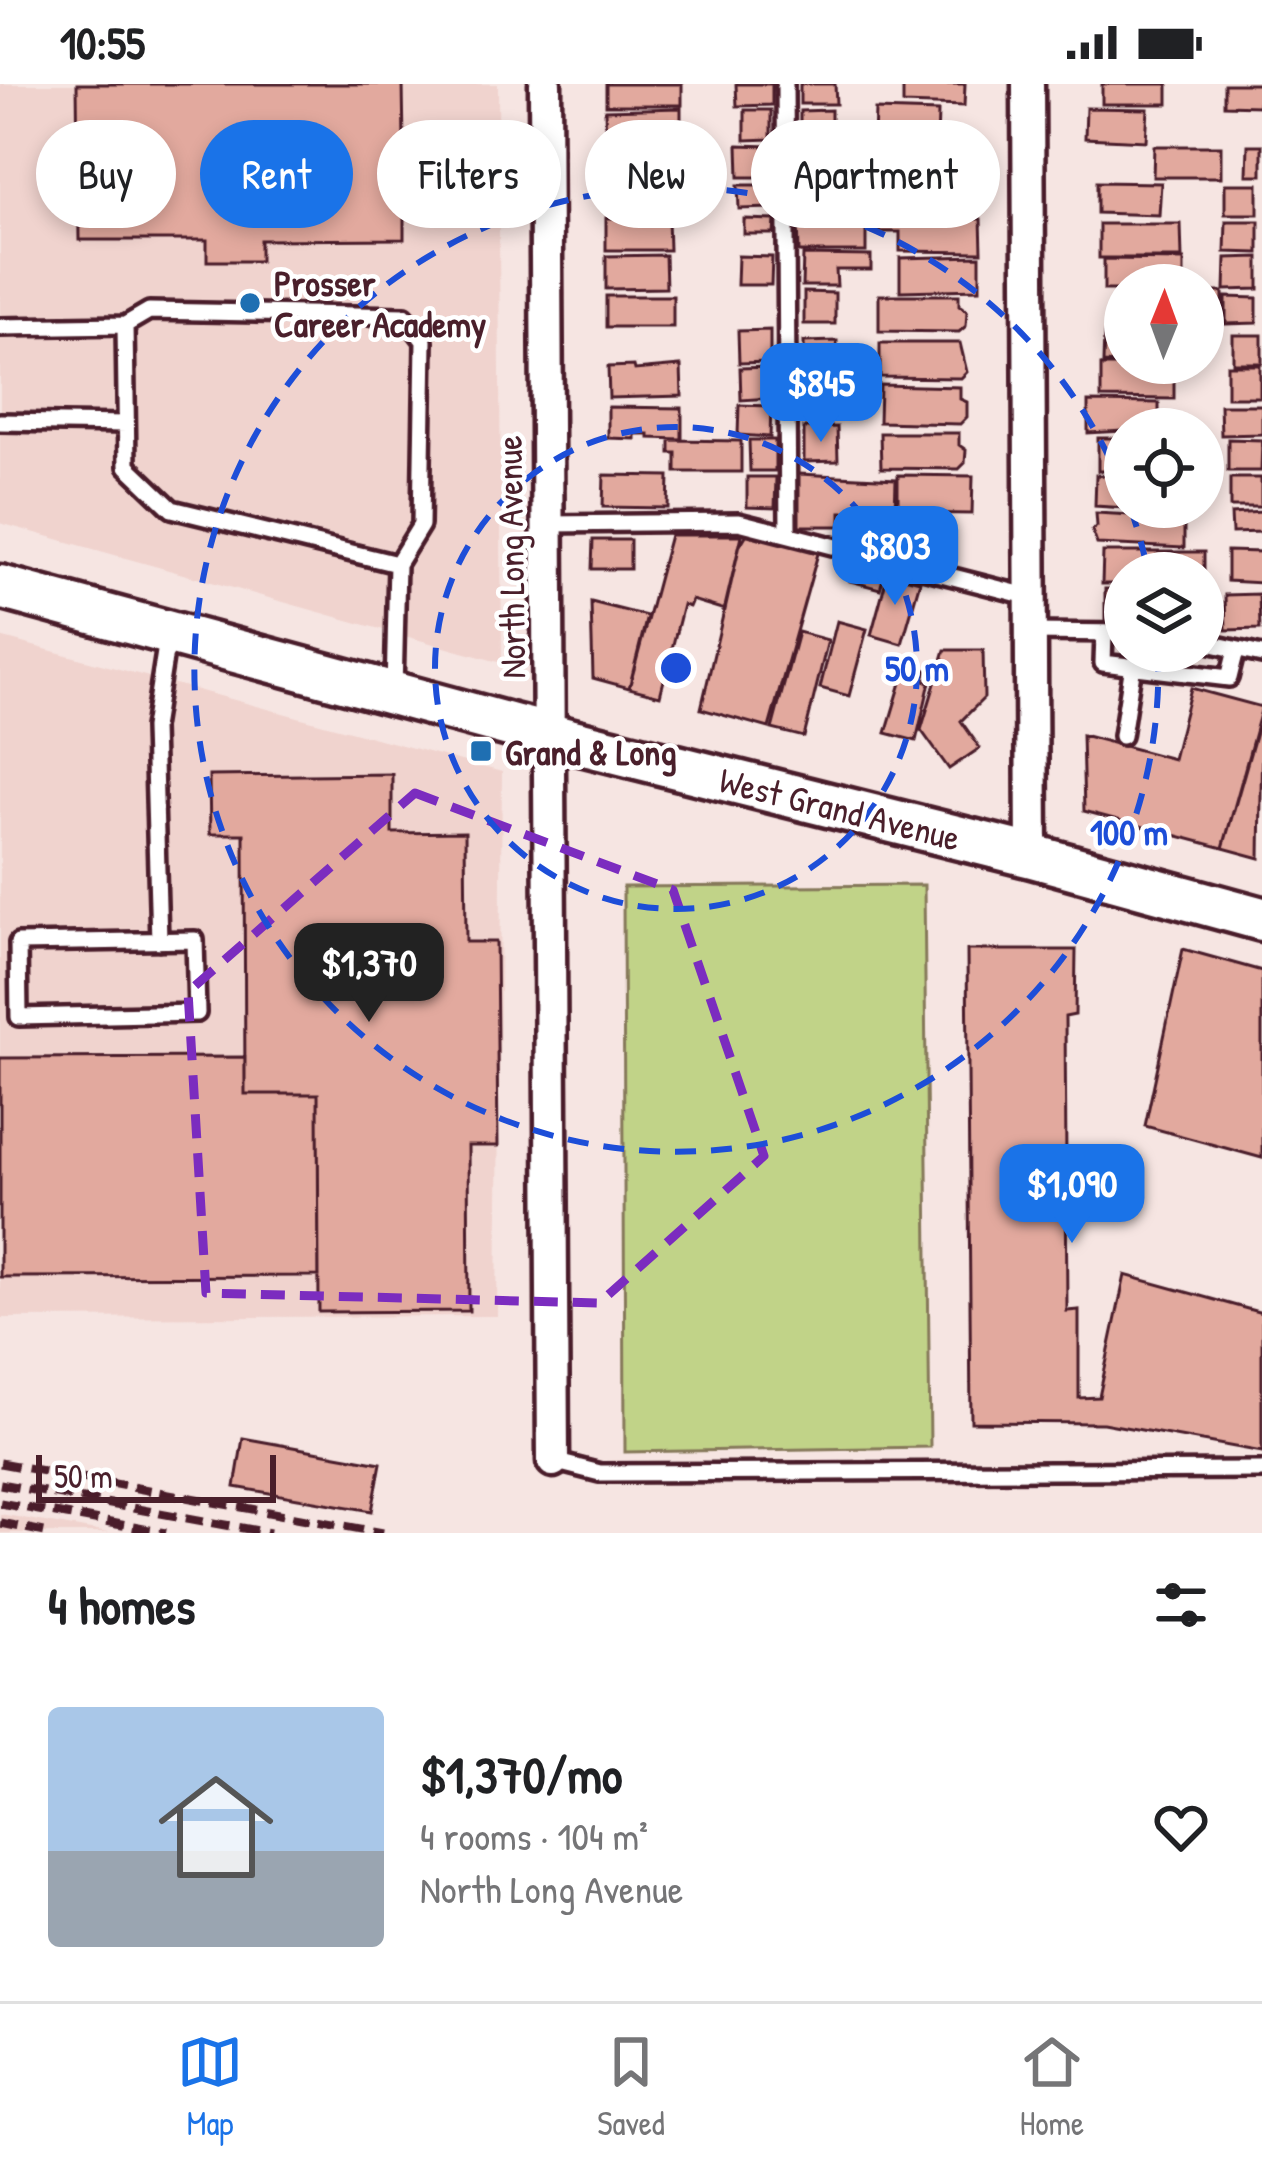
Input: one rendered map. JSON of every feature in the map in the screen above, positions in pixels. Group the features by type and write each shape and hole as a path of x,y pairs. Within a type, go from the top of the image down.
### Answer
{"main road":[{"name":"West Grand Avenue","path":"0,587 550,736 1032,856 1262,919"}],"street":[{"name":"North Long Avenue","path":"545,84 553,1461"},
{"path":"1028,84 1032,856"}],"lane":[{"path":"785,84 788,532"},
{"path":"0,327 125,325 149,310 405,316 424,340 421,524 398,564 394,694"},
{"path":"125,325 127,466 172,509 398,564"},
{"path":"0,422 126,424"},
{"path":"548,524 739,522 1031,597"},
{"path":"1031,632 1104,633 1104,663"},
{"path":"159,941 153,728 168,633"},
{"path":"1224,647 1262,656"},
{"path":"1184,672 1229,678 1236,650"},
{"path":"1122,736 1131,672"},
{"path":"195,940 197,1013 20,1017 18,944 159,941 195,940"},
{"path":"553,1461 600,1473 1262,1470"}],"highlighted area":[{"path":"415,793 673,890 764,1156 599,1303 206,1293 188,992"}],"shaded area":[{"name":"Prosser Career Academy","path":"0,84 498,84 498,120 377,120 377,228 499,228 502,663 0,523"},
{"path":"0,637 502,772 497,1316 0,1318"},
{"path":"0,1514 108,1533 0,1533"}],"green space":[{"path":"924,885 930,1447 625,1452 623,887"}],"building":[{"path":"77,84 403,84 404,120 377,120 377,228 404,228 404,239 260,240 260,261 207,261 207,240 79,240 79,228 176,228 176,120 77,120"},
{"path":"606,84 682,84 682,105 606,105"},
{"path":"736,84 772,84 772,105 737,106"},
{"path":"800,84 835,84 836,104 800,104"},
{"path":"903,84 965,84 964,106 903,104"},
{"path":"1102,84 1168,84 1168,104 1102,104"},
{"path":"1224,84 1260,84 1259,106 1224,105"},
{"path":"681,108 681,120 605,120 605,110"},
{"path":"1086,108 1148,109 1146,141 1085,138"},
{"path":"745,110 771,110 771,120 751,120 751,140 745,140"},
{"path":"831,110 831,120 800,120 800,111"},
{"path":"875,110 938,112 938,120 875,120"},
{"path":"738,145 751,145 751,177 739,177"},
{"path":"1248,145 1262,145 1262,175 1247,175"},
{"path":"1154,146 1221,146 1221,177 1153,177"},
{"path":"1097,182 1161,183 1159,215 1097,213"},
{"path":"1225,184 1258,184 1258,214 1225,214"},
{"path":"738,185 751,185 751,209 739,209"},
{"path":"744,219 751,219 751,228 774,228 774,234 744,234"},
{"path":"1226,221 1259,221 1259,253 1225,252"},
{"path":"1099,224 1181,224 1182,258 1099,258"},
{"path":"606,228 668,228 669,250 606,250"},
{"path":"798,228 981,228 982,252 900,251 900,232 866,232 866,252 799,252"},
{"path":"665,255 666,288 606,289 606,256"},
{"path":"803,255 871,256 871,270 836,270 837,286 802,286"},
{"path":"738,256 772,257 771,285 737,285"},
{"path":"980,256 980,289 900,291 900,258"},
{"path":"1259,257 1259,289 1225,290 1226,258"},
{"path":"1104,259 1184,260 1184,264 1104,264"},
{"path":"804,292 835,293 835,324 804,324"},
{"path":"879,295 959,295 959,305 967,311 966,326 959,332 879,331"},
{"path":"606,296 673,296 673,327 606,327"},
{"path":"1226,297 1257,298 1257,323 1226,324"},
{"path":"770,330 770,362 739,363 738,331"},
{"path":"1233,335 1262,335 1262,363 1233,363"},
{"path":"837,341 837,372 805,373 804,342"},
{"path":"880,343 960,343 967,372 961,378 880,377"},
{"path":"1227,365 1260,365 1260,397 1227,397"},
{"path":"634,366 635,370 681,366 682,396 609,398 608,367"},
{"path":"1101,366 1104,384 1174,384 1174,399 1101,398"},
{"path":"770,367 771,398 741,400 740,368"},
{"path":"880,385 960,387 967,417 960,424 879,422"},
{"path":"803,386 833,386 834,416 803,416"},
{"path":"1088,402 1159,403 1159,408 1104,408 1104,432 1088,433"},
{"path":"739,405 771,406 770,437 738,435"},
{"path":"1262,405 1262,434 1224,435 1224,408 1220,408"},
{"path":"608,407 682,408 682,439 649,438 649,434 635,434 635,439 608,438"},
{"path":"837,427 838,461 804,462 804,428"},
{"path":"880,433 959,433 965,463 959,469 881,468"},
{"path":"1098,438 1104,438 1104,471 1098,471"},
{"path":"1228,439 1262,440 1261,471 1228,471"},
{"path":"670,440 741,441 741,472 676,472"},
{"path":"749,440 775,440 775,471 750,471"},
{"path":"799,474 896,479 895,512 841,512 841,526 799,526"},
{"path":"604,475 669,476 668,508 603,507"},
{"path":"898,475 973,476 972,514 898,513"},
{"path":"1096,475 1104,476 1104,507 1095,506"},
{"path":"747,477 776,477 775,508 747,507"},
{"path":"1230,478 1261,478 1261,507 1230,507"},
{"path":"1262,512 1262,532 1232,533 1231,514"},
{"path":"1096,513 1104,513 1104,528 1184,528 1184,548 1097,544 1092,530 1097,526"},
{"path":"748,532 819,550 769,728 701,709 739,547"},
{"path":"670,535 742,535 725,610 692,600 689,607 683,605 660,696 629,688"},
{"path":"593,540 630,540 630,569 592,569"},
{"path":"1227,551 1261,552 1261,583 1227,581"},
{"path":"855,563 885,572 880,589 850,581"},
{"path":"888,573 920,581 902,644 871,635"},
{"path":"1259,594 1260,629 1226,630 1225,595"},
{"path":"591,602 647,616 629,688 593,678"},
{"path":"837,621 867,629 849,696 820,688"},
{"path":"798,632 828,640 804,737 772,729"},
{"path":"945,650 983,650 984,698 961,721 980,748 949,769 921,730"},
{"path":"906,666 927,670 924,680 930,682 916,741 886,733"},
{"path":"1191,688 1262,707 1223,848 1084,811 1082,735 1173,759"},
{"path":"1257,729 1262,730 1260,858 1223,848"},
{"path":"392,774 392,833 465,832 466,942 496,942 498,1146 468,1146 469,1311 319,1312 318,1094 245,1094 244,834 210,834 209,776"},
{"path":"1183,949 1262,971 1262,1158 1145,1126"},
{"path":"967,950 1076,950 1075,1015 1065,1017 1067,1311 1079,1310 1079,1398 1099,1397 1125,1275 1262,1313 1262,1452 1103,1423 971,1422"},
{"path":"245,1057 245,1094 318,1094 319,1276 0,1277 0,1058"},
{"path":"243,1438 381,1463 372,1511 235,1487"}],"railway":[{"path":"0,1463 383,1533"},
{"path":"0,1484 270,1533"},
{"path":"0,1503 166,1533"},
{"path":"0,1523 50,1533"}],"place":[{"name":"Prosser Career Academy","path":"250,303"},
{"name":"Grand & Long","path":"481,751"}]}
